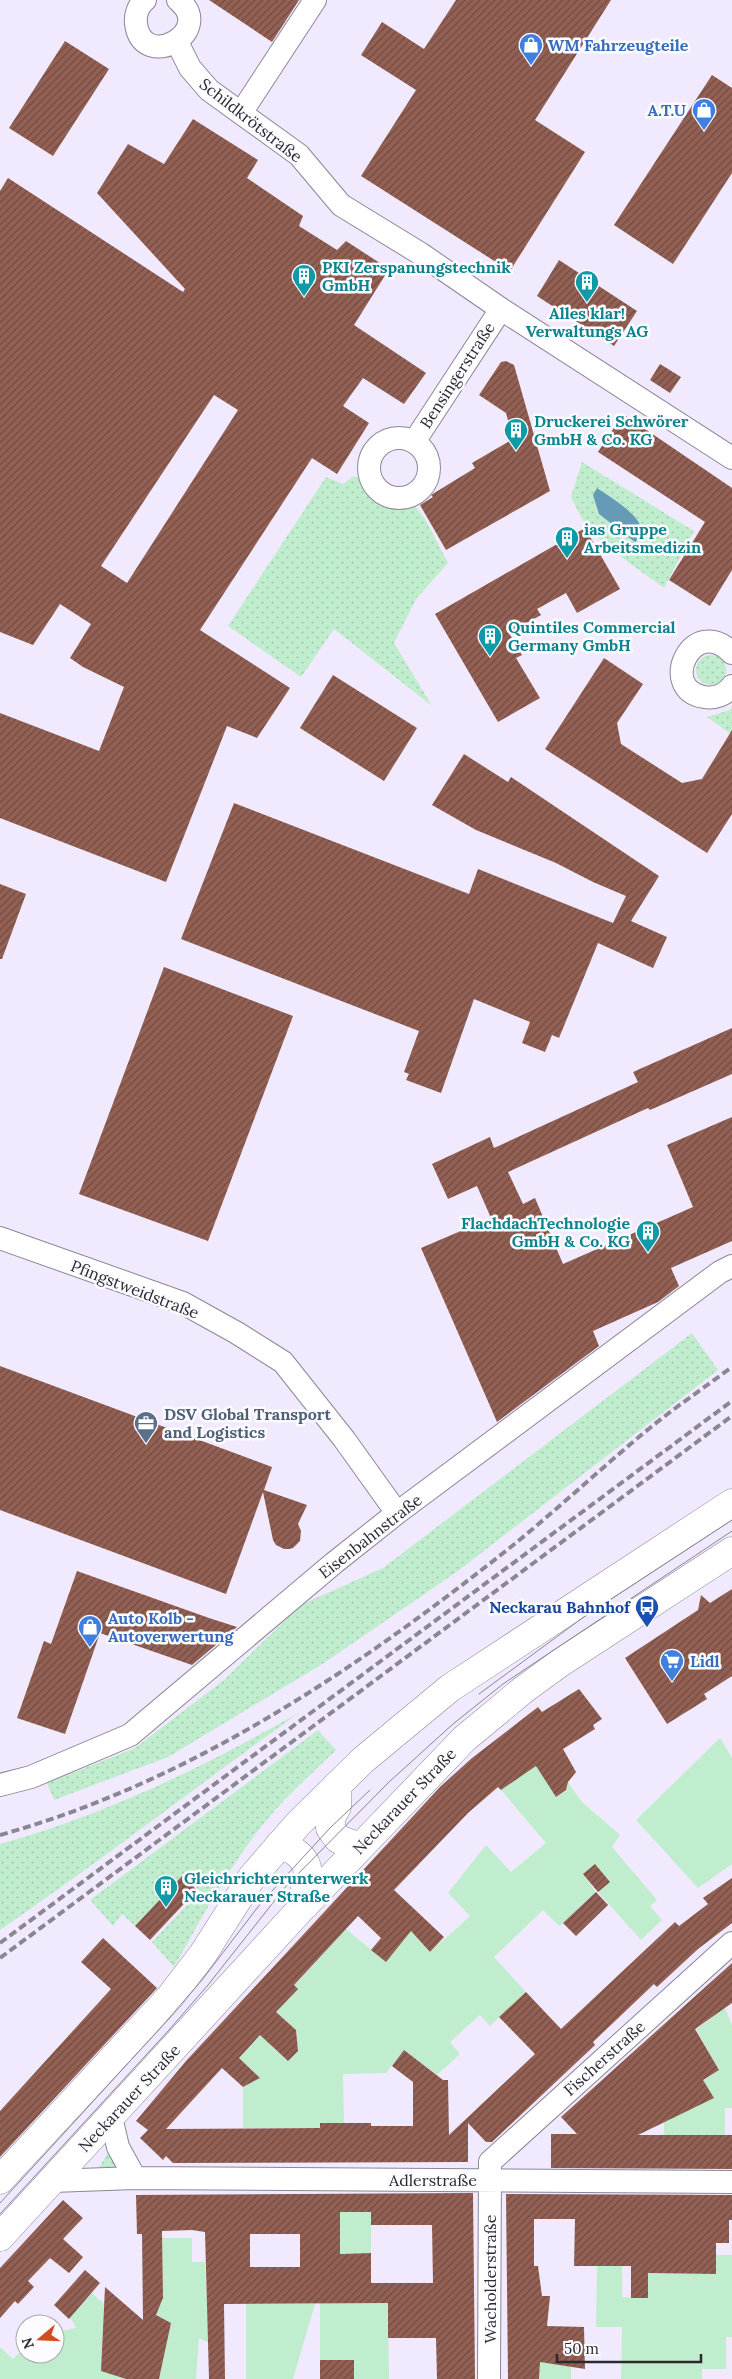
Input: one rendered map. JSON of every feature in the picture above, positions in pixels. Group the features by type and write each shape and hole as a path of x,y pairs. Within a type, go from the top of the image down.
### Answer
{"main road":[{"path":"3,2171 170,1997 203,1954 252,1877 280,1844 337,1785 391,1736 450,1688 732,1503"},
{"name":"Neckarauer Straße","path":"0,2237 299,1911 441,1761 510,1700 560,1663 732,1551"},
{"path":"337,1785 337,1807 332,1816 330,1828 338,1839 360,1847"},
{"path":"280,1844 298,1852 305,1860 307,1880 299,1911"}],"street":[{"path":"145,0 138,10 135,19 140,35 153,45 161,47 178,42 188,28 186,10 178,0"},
{"path":"241,113 315,0"},
{"name":"Schildkrötstraße","path":"178,42 198,79 209,90 299,155 341,204 421,254 501,309 732,458"},
{"name":"Bensingerstraße","path":"414,442 501,309"},
{"path":"730,645 706,641 697,644 687,652 681,671 688,688 702,697 718,697 732,686"},
{"name":"Pfingstweidstraße","path":"0,1238 182,1303 283,1362 344,1439 397,1513"},
{"name":"Eisenbahnstraße","path":"0,1785 31,1777 130,1735 334,1563 397,1513 720,1272 732,1266"},
{"name":"Fischerstraße","path":"490,2180 490,2162 732,1943"},
{"path":"111,2117 118,2147 135,2178"},
{"name":"Adlerstraße","path":"52,2181 135,2178 732,2182"},
{"name":"Wacholderstraße","path":"489,2379 490,2180"}],"green space":[{"path":"582,462 694,531 664,588 610,549 586,527 571,497"},
{"path":"354,476 362,481 372,495 382,502 394,505 413,504 424,517 448,563 416,599 394,643 432,706 334,629 301,677 228,626 326,477 343,484"},
{"path":"711,655 722,659 726,670 722,681 711,685 700,681 696,670 700,659"},
{"path":"732,706 732,735 707,717 730,710"},
{"path":"692,1333 718,1370 458,1571 324,1663 168,1757 54,1800 47,1783 135,1748 224,1680 301,1605 383,1568"},
{"path":"300,1712 76,1877 0,1930 0,1844 79,1818 154,1787 227,1752"},
{"path":"318,1730 336,1750 285,1800 248,1844 197,1925 174,1967 152,1942 200,1891 183,1875 135,1926 122,1914 113,1926 90,1900"},
{"path":"720,1738 732,1758 732,1864 698,1888 636,1820"},
{"path":"536,1766 556,1797 566,1791 568,1782 582,1802 620,1835 612,1847 657,1900 650,1906 662,1920 641,1940 598,1892 610,1882 583,1874 596,1892 563,1923 559,1926 543,1910 494,1957 526,1992 490,2026 480,2015 450,2042 460,2054 437,2075 404,2050 386,2073 343,2074 344,2123 320,2123 320,2128 243,2128 243,2087 260,2078 239,2058 270,2025 281,2035 271,2046 288,2061 298,2051 296,2030 276,2012 297,1989 294,1985 346,1929 386,1962 411,1931 430,1952 470,1916 448,1893 486,1845 511,1872 546,1843 501,1790"},
{"path":"725,2008 732,2025 732,2108 725,2108 725,2135 664,2135 664,2116 682,2113 699,2105 695,2097 708,2089 703,2080 719,2070 696,2029"},
{"path":"111,2147 124,2173 96,2173"},
{"path":"340,2194 362,2212 371,2212 371,2253 340,2254"},
{"path":"162,2238 192,2238 192,2262 205,2262 209,2343 199,2338 196,2379 159,2379 171,2323 156,2315 163,2298"},
{"path":"716,2255 732,2255 732,2337 726,2337 726,2369 702,2369 702,2379 621,2379 622,2327 596,2327 597,2266 622,2266 622,2297 648,2298 648,2273 716,2274"},
{"path":"92,2293 104,2304 101,2371 126,2379 0,2379 0,2347 13,2359 15,2357 15,2364 65,2364 65,2330 76,2328 70,2317"},
{"path":"320,2303 388,2303 389,2379 354,2379 354,2360 320,2360"},
{"path":"246,2304 315,2304 293,2379 246,2379"},
{"path":"540,2362 571,2362 571,2379 539,2379"}],"water":[{"path":"597,488 622,505 637,520 641,528 641,535 635,542 599,514 593,495"}],"building":[{"path":"209,0 299,0 272,42"},
{"path":"456,0 611,0 535,120 585,152 510,271 361,176 416,90 361,55 382,22 424,49"},
{"path":"65,41 109,69 53,156 9,128"},
{"name":"A.T.U","path":"712,75 732,88 732,173 673,264 614,225"},
{"path":"193,119 258,160 247,178 303,216 299,226 337,250 346,241 389,269 354,325 426,373 404,404 363,378 343,406 369,423 337,474 312,458 200,630 290,688 257,738 227,726 166,882 0,818 0,713 99,751 124,687 83,667 70,658 91,624 60,604 33,645 0,632 0,191 8,178 183,292 185,289 97,193 128,144 164,164","holes":["214,395 238,410 127,583 101,566"]},
{"name":"Alles klar! Verwaltungs AG","path":"559,260 637,311 614,346 537,296"},
{"name":"Druckerei Schwörer GmbH & Co. KG","path":"506,361 514,365 550,491 446,550 420,505 433,497 431,495 475,468 472,463 513,439 506,413 479,395 501,362"},
{"path":"660,364 681,377 670,393 650,380"},
{"path":"623,414 732,488 732,570 710,606 669,580 705,522 598,452"},
{"path":"585,528 620,589 577,613 566,593 537,609 541,615 509,633 522,655 516,658 540,698 498,722 435,614"},
{"path":"604,658 643,684 617,723 621,744 682,783 702,779 732,730 732,814 707,853 545,749"},
{"path":"333,675 417,728 384,781 300,728"},
{"path":"464,754 508,782 511,777 659,876 631,921 667,937 653,968 598,943 559,1038 552,1035 545,1052 522,1043 530,1022 474,999 441,1093 406,1080 409,1074 404,1072 419,1031 181,939 234,803 469,894 478,869 613,923 626,896 556,863 476,830 432,805"},
{"path":"0,884 26,894 2,959 0,959"},
{"path":"164,967 293,1016 208,1241 79,1194"},
{"path":"732,1028 732,1074 650,1110 648,1108 508,1172 523,1204 535,1198 563,1264 693,1207 667,1145 732,1117 732,1241 671,1268 679,1286 658,1302 593,1331 599,1346 497,1422 421,1248 491,1218 477,1186 448,1199 432,1164 490,1137 494,1148 638,1082 633,1072"},
{"path":"0,1366 272,1467 264,1490 307,1505 298,1524 301,1531 300,1541 293,1548 289,1549 276,1545 273,1540 263,1492 226,1594 0,1510"},
{"path":"77,1571 237,1627 192,1665 100,1633 65,1734 17,1718 44,1641 51,1644"},
{"path":"732,1589 732,1676 704,1694 707,1699 667,1724 625,1658 698,1610 701,1595 710,1603"},
{"path":"579,1689 602,1719 593,1725 595,1729 563,1749 576,1772 568,1782 566,1790 556,1797 536,1766 501,1790 498,1787 468,1813 394,1890 444,1937 430,1952 411,1931 386,1962 371,1950 381,1938 358,1916 294,1985 298,1989 276,2012 296,2030 298,2051 288,2061 260,2035 239,2058 260,2078 243,2087 222,2068 166,2129 320,2128 320,2123 371,2123 371,2126 413,2126 413,2082 392,2066 404,2050 443,2080 448,2080 449,2135 535,2054 499,2017 526,1992 561,2029 675,1922 679,1926 708,1904 703,1898 732,1878 732,1923 698,1949 657,1987 654,1984 593,2042 595,2045 492,2142 486,2142 468,2123 468,2162 173,2163 166,2156 163,2160 140,2138 148,2130 136,2121 186,2061 440,1787 472,1758 538,1707 542,1712"},
{"path":"595,1864 610,1882 598,1892 583,1874"},
{"name":"Gleichrichterunterwerk Neckarauer Straße","path":"182,1876 197,1890 150,1940 135,1926"},
{"path":"596,1892 608,1905 576,1936 563,1923"},
{"path":"103,1938 157,1988 0,2157 0,2111 111,1989 81,1962"},
{"path":"732,1963 732,2003 695,2029 719,2070 703,2080 714,2098 638,2135 732,2135 732,2169 551,2168 551,2134 577,2134 561,2117"},
{"path":"473,2193 475,2379 437,2379 436,2338 388,2338 388,2303 224,2304 225,2379 209,2379 205,2232 192,2230 162,2231 163,2298 156,2315 171,2323 159,2379 126,2379 101,2371 105,2287 143,2320 142,2234 137,2234 136,2195","holes":["340,2212 371,2212 371,2225 432,2225 433,2283 371,2283 371,2253 340,2254","250,2234 300,2234 300,2267 250,2267"]},
{"path":"506,2194 732,2195 732,2220 729,2220 729,2243 716,2243 716,2274 648,2273 648,2298 631,2298 631,2266 574,2266 575,2219 534,2219 534,2266 538,2266 542,2296 550,2296 547,2326 584,2327 585,2369 540,2362 539,2379 508,2379"},
{"path":"63,2200 83,2218 63,2239 83,2257 69,2273 50,2258 28,2281 34,2287 18,2304 15,2301 0,2318 0,2268"},
{"path":"85,2270 100,2283 69,2319 54,2305"},
{"path":"320,2360 354,2360 354,2379 320,2379"}],"tram line":[{"path":"479,1694 585,1616 732,1520"},
{"path":"0,2214 169,2030 208,1985 287,1885 389,1782 453,1724 503,1684 732,1531"},
{"path":"0,2203 163,2025 202,1980 261,1903 330,1828 370,1790"}],"railway":[{"path":"0,1835 70,1812 138,1785 204,1753 267,1718 329,1679 449,1595 507,1550 651,1427 732,1367"},
{"path":"0,1943 732,1401"},
{"path":"0,1958 732,1416"}],"place":[{"name":"WM Fahrzeugteile","path":"531,66"},
{"name":"A.T.U","path":"704,131"},
{"name":"PKI Zerspanungstechnik GmbH","path":"304,297"},
{"name":"Alles klar! Verwaltungs AG","path":"587,303"},
{"name":"Druckerei Schwörer GmbH & Co. KG","path":"516,451"},
{"name":"ias Gruppe Arbeitsmedizin","path":"567,559"},
{"name":"Quintiles Commercial Germany GmbH","path":"490,657"},
{"name":"FlachdachTechnologie GmbH & Co. KG","path":"648,1253"},
{"name":"DSV Global Transport and Logistics","path":"146,1444"},
{"name":"Neckarau Bahnhof","path":"647,1628"},
{"name":"Auto Kolb - Autoverwertung","path":"90,1648"},
{"name":"Lidl","path":"672,1682"},
{"name":"Gleichrichterunterwerk Neckarauer Straße","path":"166,1908"}]}
